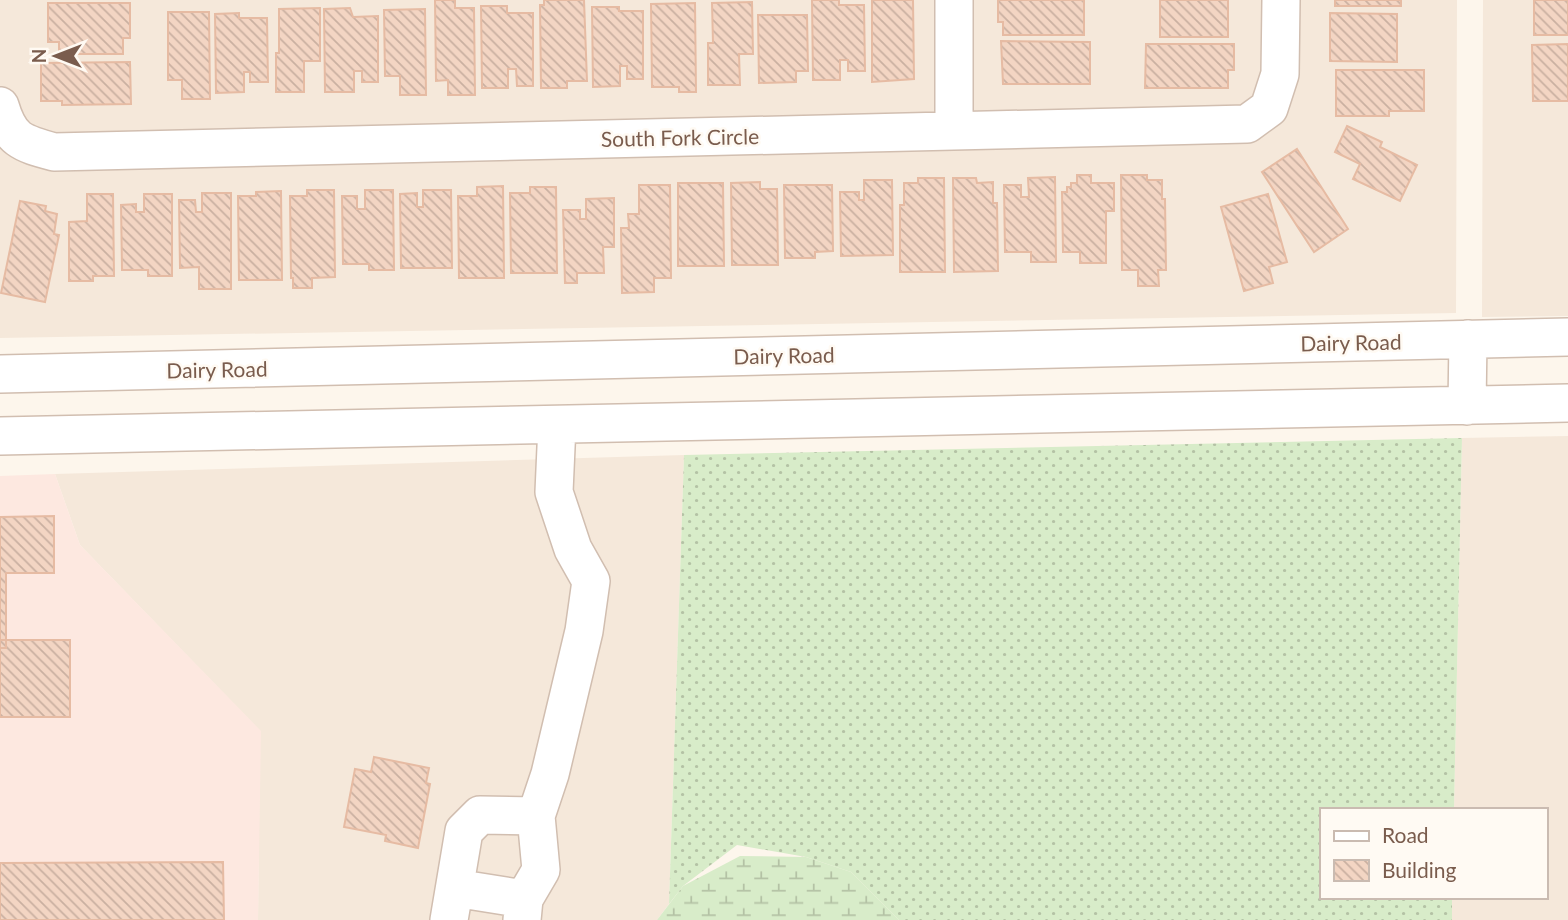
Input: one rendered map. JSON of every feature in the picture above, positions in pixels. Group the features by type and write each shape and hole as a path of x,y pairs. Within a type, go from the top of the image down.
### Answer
{"street":[{"path":"954,0 954,131"},
{"name":"South Fork Circle","path":"0,106 6,125 23,144 54,152 1247,124 1269,108 1280,74 1281,0"},
{"name":"Dairy Road","path":"0,374 1568,337"},
{"path":"1467,406 1468,339"},
{"path":"0,436 1568,403"},
{"path":"536,816 480,815 464,831 452,904 523,909 541,870 536,816 550,774 584,631 591,581 573,550 554,492 557,425"}],"shaded area":[{"path":"0,0 1457,0 1456,313 0,338"},
{"path":"1483,0 1568,0 1568,316 1482,317"},
{"path":"1568,436 1568,920 1452,920 1452,899 1547,899 1547,808 1454,808 1462,438"},
{"path":"684,455 669,904 657,920 258,920 260,731 80,545 55,474"},
{"path":"55,474 80,545 261,731 258,920 0,920 0,476"}],"green space":[{"path":"1462,438 1454,808 1320,808 1320,899 1452,899 1452,920 899,920 851,872 806,857 737,845 683,886 669,904 684,455"},
{"path":"740,856 806,857 851,872 899,920 657,920 683,886"}],"building":[{"path":"435,0 455,0 455,8 474,8 475,95 448,95 448,80 436,81"},
{"path":"544,0 584,0 587,81 567,81 567,88 541,88 540,5 544,5"},
{"path":"812,0 839,0 839,5 864,5 865,71 848,71 848,60 840,60 840,80 813,80"},
{"path":"872,0 913,0 914,79 872,82"},
{"path":"998,0 1084,0 1084,35 1003,35 1003,22 998,22"},
{"path":"1160,0 1228,0 1228,37 1160,37"},
{"path":"1335,0 1401,0 1401,6 1335,6"},
{"path":"1534,0 1568,0 1568,35 1534,35"},
{"path":"752,2 753,54 739,54 740,85 708,85 708,43 713,43 712,3"},
{"path":"48,3 130,3 130,38 123,38 123,54 59,54 59,42 48,42"},
{"path":"695,3 696,92 679,92 679,87 652,87 651,4"},
{"path":"481,6 507,6 507,13 533,13 533,86 517,86 516,69 508,69 508,88 482,88"},
{"path":"592,7 619,7 619,11 643,11 643,79 627,79 627,66 620,66 620,86 593,87"},
{"path":"320,8 320,61 304,61 304,92 276,92 279,9"},
{"path":"350,8 353,17 378,16 378,82 362,82 362,71 354,71 354,92 325,92 324,9"},
{"path":"425,9 426,95 400,95 400,76 385,76 384,10"},
{"path":"168,12 209,12 210,99 182,99 182,80 168,80"},
{"path":"239,13 239,18 267,18 268,82 250,82 250,72 244,72 244,92 216,93 215,14"},
{"path":"1330,13 1397,14 1397,62 1330,61"},
{"path":"758,15 807,15 808,71 796,71 796,82 759,83"},
{"path":"1001,41 1090,42 1090,84 1003,84"},
{"path":"1146,44 1234,44 1234,70 1228,70 1228,88 1145,88"},
{"path":"1568,44 1568,101 1533,101 1532,45"},
{"path":"130,62 131,104 62,105 62,101 41,101 41,63"},
{"path":"1336,70 1424,70 1424,111 1389,111 1389,116 1336,116"},
{"path":"1347,126 1382,142 1380,147 1417,165 1400,201 1353,179 1360,164 1335,152"},
{"path":"1297,149 1348,229 1314,252 1262,172"},
{"path":"1077,175 1091,175 1091,183 1114,183 1114,211 1106,211 1106,263 1080,263 1080,252 1063,252 1062,192 1067,192 1071,183 1077,183"},
{"path":"1121,175 1147,175 1147,180 1162,180 1162,199 1165,199 1166,270 1158,270 1159,286 1138,286 1138,270 1122,270"},
{"path":"1055,177 1056,262 1031,262 1031,252 1005,252 1004,185 1021,185 1021,197 1029,197 1028,178"},
{"path":"918,178 944,178 945,272 900,272 900,205 904,205 904,183 918,183"},
{"path":"953,178 976,178 977,183 993,182 993,203 997,203 998,271 954,272"},
{"path":"864,180 892,180 893,255 841,256 840,192 859,192 859,200 864,200"},
{"path":"760,182 760,189 777,189 778,265 732,265 731,183"},
{"path":"678,183 723,183 724,266 678,266"},
{"path":"639,185 670,185 671,278 654,278 654,292 622,293 621,228 629,228 628,214 639,214"},
{"path":"784,185 832,185 833,251 815,252 815,258 785,258"},
{"path":"503,186 504,278 459,278 458,196 477,196 477,187"},
{"path":"530,187 556,187 557,273 511,273 510,193 530,193"},
{"path":"307,190 334,190 335,277 312,278 312,288 293,288 290,196 307,196"},
{"path":"365,190 393,190 394,270 369,270 369,264 343,264 342,196 357,196 357,209 365,209"},
{"path":"423,190 451,190 452,268 401,268 400,194 417,193 417,207 423,207"},
{"path":"281,191 282,280 239,280 238,196"},
{"path":"202,193 231,193 231,289 199,289 199,267 180,268 179,200 195,200 196,212 202,212"},
{"path":"87,194 113,194 114,276 93,276 93,281 69,281 69,222 87,221"},
{"path":"144,194 172,194 172,276 148,276 148,270 122,270 121,205 136,204 136,212 144,212"},
{"path":"1268,194 1287,262 1269,267 1273,283 1244,291 1221,207"},
{"path":"614,198 614,247 603,247 604,273 577,273 577,283 565,283 563,210 580,210 580,219 586,219 586,199"},
{"path":"20,201 46,206 45,211 57,214 54,234 59,235 45,302 1,293"},
{"path":"54,516 54,573 6,573 6,648 0,648 0,517"},
{"path":"0,640 70,640 70,717 0,717"},
{"path":"374,757 429,768 426,783 430,784 418,848 385,841 386,835 344,827 355,769 371,772"},
{"path":"223,862 224,920 0,920 0,863"}]}
